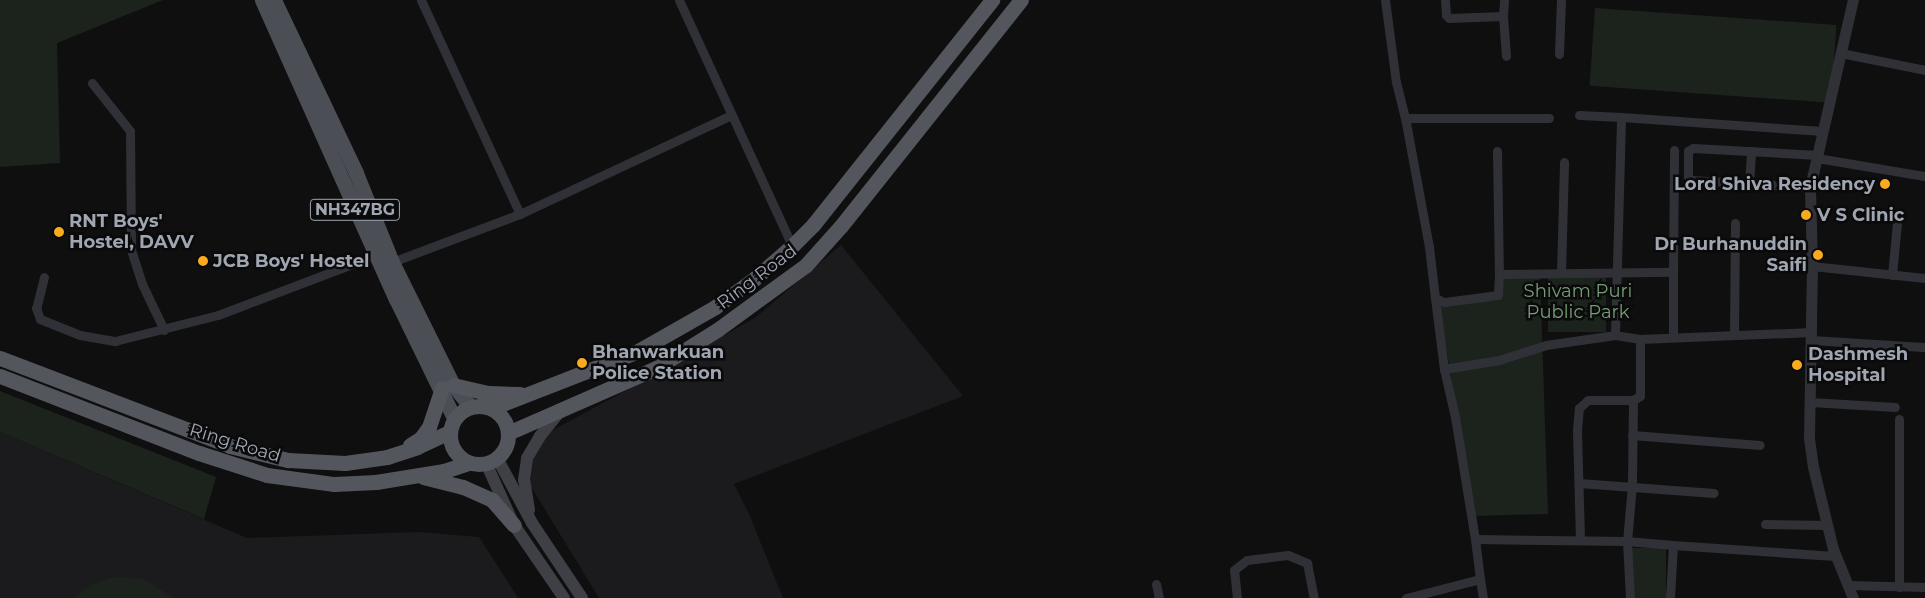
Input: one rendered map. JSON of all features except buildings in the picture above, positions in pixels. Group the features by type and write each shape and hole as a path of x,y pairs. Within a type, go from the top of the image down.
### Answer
{"highway":[{"name":"Ring Road","path":"492,408 638,350 707,312 754,279 813,225 992,0"},
{"name":"Ring Road","path":"508,434 656,368 717,330 806,265 840,226 1021,0"},
{"name":"Ring Road","path":"0,358 230,446 288,460 345,463 387,457 417,447 449,432"},
{"name":"Ring Road","path":"0,376 199,453 267,475 334,484 376,482 444,471 469,463"},
{"path":"288,460 362,457 411,445 421,438 429,427 447,387 489,393 532,393"},
{"path":"481,405 492,408 504,419 508,434 506,447 491,461 469,463 454,451 449,432 454,418 470,406 481,405"},
{"path":"416,476 463,487 492,500 514,525"}],"main road":[{"name":"NH347BG","path":"262,0 396,299 447,387 470,406"},
{"name":"NH347BG","path":"274,0 356,172 392,262 447,387 454,418"},
{"path":"532,523 524,480 527,458 540,436 560,411"},
{"path":"491,461 582,598"},
{"path":"491,461 514,525 564,598"}],"street":[{"path":"421,0 520,214"},
{"path":"679,0 792,246"},
{"path":"1385,0 1396,82 1430,247 1444,368 1455,417 1483,598"},
{"path":"1445,0 1446,15 1449,18 1504,16"},
{"path":"1504,0 1506,56"},
{"path":"1559,54 1561,0"},
{"path":"1853,0 1810,186 1812,336 1809,436 1813,467 1827,525 1836,556 1853,598"},
{"path":"1841,53 1925,70"},
{"path":"92,83 130,132 131,250 142,284 164,330"},
{"path":"392,262 520,214 731,115"},
{"path":"1579,116 1621,117 1823,131"},
{"path":"1615,335 1621,117"},
{"path":"1404,118 1549,118"},
{"path":"1810,186 1691,180 1688,176 1688,151 1693,148 1817,156 1925,176"},
{"path":"1673,337 1674,150"},
{"path":"1435,298 1444,302 1498,295 1498,151"},
{"path":"1749,183 1751,151"},
{"path":"1561,272 1564,162"},
{"path":"1734,335 1735,223"},
{"path":"1892,275 1897,223"},
{"path":"44,276 36,308 40,319 80,334 115,341 218,315 376,255"},
{"path":"1812,266 1925,278"},
{"path":"1499,274 1617,271 1672,272"},
{"path":"1444,368 1499,360 1546,345 1615,335 1640,338 1734,335 1812,336 1923,347"},
{"path":"1580,539 1577,430 1582,404 1588,400 1633,400 1640,396 1640,338"},
{"path":"1630,598 1627,541 1632,485 1633,400"},
{"path":"1810,402 1895,407"},
{"path":"1899,419 1899,587"},
{"path":"1632,435 1760,445"},
{"path":"1579,483 1632,485 1714,493"},
{"path":"1765,524 1827,525"},
{"path":"1475,539 1627,541 1836,556"},
{"path":"1670,598 1673,544"},
{"path":"1237,598 1234,570 1247,560 1288,555 1307,563 1314,598"},
{"path":"1406,598 1480,579"},
{"path":"1156,584 1159,598"},
{"path":"1848,585 1925,586"}],"shaded area":[{"path":"841,245 963,396 734,484 749,514 783,598 599,598 530,485 533,441 682,360 756,317"},
{"path":"0,432 247,538 419,532 479,537 518,598 0,598"}],"green space":[{"path":"0,0 163,0 57,43 60,163 0,167"},
{"path":"1595,8 1836,25 1831,103 1590,86"},
{"name":"Shivam Puri Public Park","path":"1548,273 1606,273 1606,332 1548,332"},
{"path":"1540,274 1548,514 1475,516 1439,306 1497,300 1505,277"},
{"path":"0,391 216,477 204,519 0,432"},
{"path":"1631,548 1666,548 1666,598 1631,598"},
{"path":"114,577 144,579 174,598 74,598 92,584"}],"place":[{"name":"Lord Shiva Residency","path":"1885,184"},
{"name":"V S Clinic","path":"1806,215"},
{"name":"RNT Boys' Hostel, DAVV","path":"59,232"},
{"name":"Dr Burhanuddin Saifi","path":"1818,255"},
{"name":"JCB Boys' Hostel","path":"203,261"},
{"name":"Bhanwarkuan Police Station","path":"582,363"},
{"name":"Dashmesh Hospital","path":"1797,365"}]}
